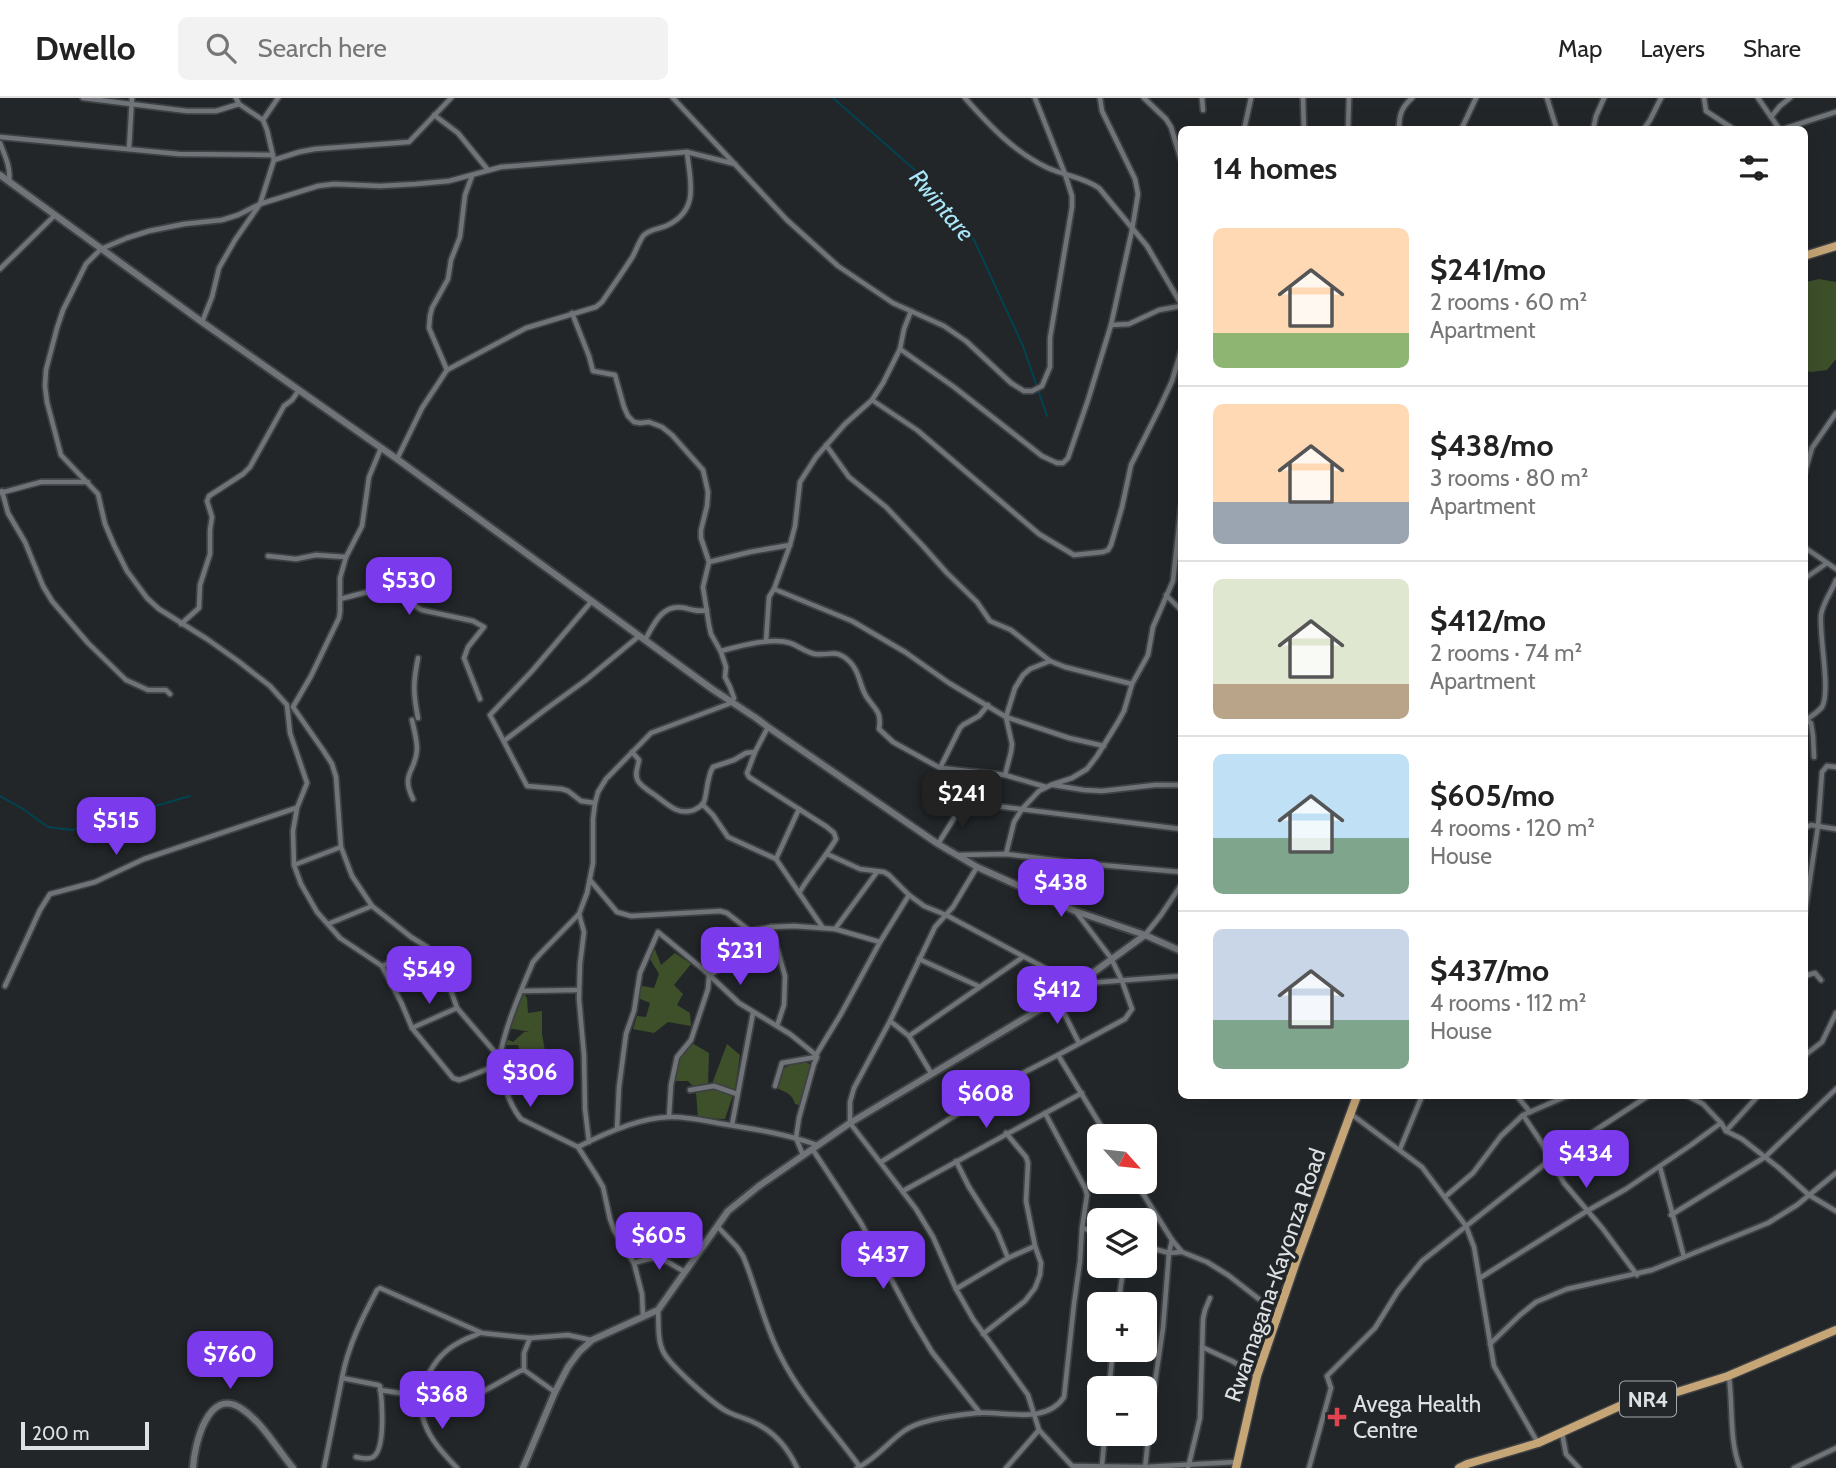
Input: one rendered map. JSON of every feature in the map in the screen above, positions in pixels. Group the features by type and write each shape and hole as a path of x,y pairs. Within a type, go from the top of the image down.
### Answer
{"highway":[{"path":"1808,255 1836,246"},
{"name":"Rwamagana-Kayonza Road","path":"1237,1465 1257,1376 1277,1314 1356,1099"},
{"name":"NR4","path":"1460,1468 1538,1443 1622,1405 1674,1393 1728,1376 1836,1330"}],"main road":[{"path":"0,175 202,322 397,458 677,664 938,844 977,867 1075,911 1178,949"},
{"path":"523,1468 555,1392 579,1352 592,1340 658,1310 728,1211 759,1186 850,1123 1057,999 1145,935"},
{"path":"193,1468 195,1443 203,1424 213,1410 225,1404 239,1406 246,1411 293,1468"}],"street":[{"path":"83,98 132,101 187,111 216,111 239,104"},
{"path":"202,322 219,268 260,204 274,158 263,120 239,104 236,98"},
{"path":"263,120 278,98"},
{"path":"0,137 179,154 274,158 315,149 405,143 415,138 451,98"},
{"path":"673,98 787,220 838,266 893,303 944,326 966,341 1011,383 1024,391 1032,391 1042,386 1050,367 1050,338 1072,207 1072,196 1065,174 1035,98"},
{"path":"965,98 988,124 1028,158 1081,178 1099,188 1147,246 1178,300"},
{"path":"900,349 954,387 1042,456 1063,463 1072,452 1111,325 1138,194 1137,186 1102,111 1100,98"},
{"path":"1144,98 1166,119 1178,150"},
{"path":"1202,98 1203,110"},
{"path":"1245,126 1251,98"},
{"path":"1303,98 1304,126"},
{"path":"1348,126 1349,98"},
{"path":"1399,126 1401,110 1412,98"},
{"path":"1463,126 1476,98"},
{"path":"1547,98 1556,126"},
{"path":"1594,126 1604,98"},
{"path":"1646,126 1661,98"},
{"path":"1704,98 1706,111 1729,126"},
{"path":"1758,98 1777,126"},
{"path":"1771,117 1790,98"},
{"path":"129,149 132,101"},
{"path":"1792,126 1836,112"},
{"path":"434,115 458,133 488,170"},
{"path":"0,143 9,166 9,181"},
{"path":"500,1061 465,1078 456,1079 412,1028 382,966 340,938 317,912 301,884 295,864 293,831 297,808 307,783 290,733 286,705 270,686 239,661 159,609 127,571 105,524 98,494 61,455 47,402 46,370 63,310 86,264 101,249 127,237 184,224 222,220 260,204 318,186 334,184 416,184 449,181 501,167 687,152 735,164"},
{"path":"397,458 422,408 447,370 526,328 597,307 627,265 643,236 670,224 689,205 692,193 687,152"},
{"path":"447,370 429,328 430,316 448,279 451,260 460,237 465,195 472,175"},
{"path":"0,269 55,215"},
{"path":"1111,325 1129,324 1159,310 1178,306"},
{"path":"766,641 769,597 790,545 800,482 826,445 872,400 891,370 911,311"},
{"path":"500,1061 508,1028 533,962 579,914 587,893 593,863 595,803 606,779 650,733 731,702 734,698 725,677 726,667 721,652 711,634 703,587 709,562 701,538 708,492 703,470 662,427 649,422 640,424 628,416 615,375 593,371 572,313"},
{"path":"872,400 917,430 1040,534 1074,555 1103,552 1111,545 1131,464 1172,381 1178,361"},
{"path":"181,624 199,608 200,585 210,554 212,517 207,501 209,496 250,467 284,405 292,400 299,390"},
{"path":"1808,463 1815,442 1836,413"},
{"path":"826,445 849,477 886,506 977,602 990,621 1011,629 1050,661 1076,671 1132,684"},
{"path":"381,448 369,477 362,526 346,557 338,584 341,612 339,618 293,707 332,764 336,777 341,847 352,876 372,906 427,947 449,985 457,1008 500,1061 513,1109 521,1119 578,1147 603,1187 610,1219 634,1264 642,1294 643,1316"},
{"path":"89,482 41,482 1,492 8,513 25,542 52,601 88,643 126,680 148,690 166,690 170,695"},
{"path":"1006,854 1014,822 1022,809 1034,795 1079,774 1097,756 1124,711 1132,684 1148,655 1153,627 1173,581 1178,539"},
{"path":"709,562 790,545"},
{"path":"1808,550 1836,569"},
{"path":"268,556 296,559 316,555 346,557"},
{"path":"1808,576 1827,562"},
{"path":"1808,718 1821,708 1824,698 1822,611 1836,580"},
{"path":"774,589 852,621 1006,717 1069,738 1104,746"},
{"path":"340,599 376,590 398,593 422,610 472,621 484,627 468,647 464,658 481,699"},
{"path":"1166,595 1178,607"},
{"path":"591,602 547,655 490,715 527,786 562,789 581,801 595,803"},
{"path":"504,741 642,638 666,610 677,607 698,612 707,610"},
{"path":"721,652 766,641 789,642 814,653 836,652 848,660 858,672 861,686 881,717 881,732 893,742 940,768 1005,775 1049,786 1084,790 1178,785"},
{"path":"413,799 407,777 417,751 413,680 418,658"},
{"path":"1005,775 1012,752 1006,717 1015,688 1030,669 1050,661"},
{"path":"677,664 883,806"},
{"path":"940,768 960,728 979,716 988,705"},
{"path":"1808,722 1811,723 1814,736 1814,757"},
{"path":"768,727 747,773 834,833 836,839 799,893"},
{"path":"632,752 639,760 635,775 644,788 675,810 690,811 705,801 709,774 713,767 755,752"},
{"path":"1808,892 1818,826 1822,771 1826,766 1836,767"},
{"path":"938,844 964,802 977,772"},
{"path":"964,802 1178,829"},
{"path":"702,804 733,841 776,859 823,929"},
{"path":"5,986 50,894 95,882 144,859 297,808"},
{"path":"776,859 799,808"},
{"path":"1808,827 1836,829"},
{"path":"295,864 341,847"},
{"path":"827,854 854,867 884,872 924,906 946,915 1075,984 1178,976"},
{"path":"956,855 1006,854 1178,872"},
{"path":"977,867 957,901 935,927 854,1088 850,1102 850,1123 903,1191 933,1237 956,1289 983,1334 1028,1395 1039,1430 1073,1467 1237,1465"},
{"path":"835,929 877,872"},
{"path":"590,879 617,912 623,915 720,911 727,913 750,931 801,926 835,929 880,942"},
{"path":"1145,935 1178,890"},
{"path":"803,1155 796,1138 817,1056 909,895"},
{"path":"328,924 372,906"},
{"path":"881,1163 1021,1074 1125,1019 1129,1014 1132,1009 1111,958 1075,911"},
{"path":"579,914 584,932 579,990 589,1142"},
{"path":"771,928 785,976 784,1005 777,1026"},
{"path":"709,976 749,947 750,931"},
{"path":"617,1129 626,1034 634,1011 640,973 658,932 739,1003 777,1026 817,1056"},
{"path":"382,966 427,947"},
{"path":"909,1035 1023,957"},
{"path":"919,959 979,987"},
{"path":"1808,975 1815,973 1821,980"},
{"path":"669,1117 671,1085 677,1057 691,1040 708,989 709,976"},
{"path":"522,991 579,990"},
{"path":"1057,999 1079,1043"},
{"path":"412,1028 457,1008"},
{"path":"732,1125 753,1013"},
{"path":"1808,1053 1822,1042 1836,1013"},
{"path":"890,1021 909,1035 932,1073"},
{"path":"1058,1055 1100,1124"},
{"path":"775,1086 782,1063 817,1056"},
{"path":"690,1090 715,1086 737,1094"},
{"path":"1671,1215 1765,1157 1836,1089"},
{"path":"903,1191 1082,1093"},
{"path":"1400,1149 1421,1099"},
{"path":"1519,1099 1530,1112"},
{"path":"1446,1196 1473,1173 1501,1136 1522,1115 1560,1099"},
{"path":"1309,1468 1331,1388 1327,1376 1375,1328 1398,1291 1422,1261 1550,1160 1643,1099"},
{"path":"1694,1099 1703,1104 1726,1131 1742,1139 1809,1195 1836,1211"},
{"path":"1726,1131 1755,1099"},
{"path":"717,1226 743,1256 779,1355 789,1373 859,1468 877,1457 907,1428 923,1423 980,1413 1033,1415 1060,1403 1063,1396 1087,1195 1086,1188 1045,1113"},
{"path":"1351,1114 1422,1167 1466,1226 1474,1247 1494,1366 1538,1443"},
{"path":"1522,1115 1564,1183 1637,1275"},
{"path":"578,1147 617,1129 669,1117 732,1125 796,1138 816,1147 932,1352 980,1413"},
{"path":"1479,1278 1626,1189 1721,1123"},
{"path":"983,1334 1024,1301 1035,1289 1040,1275 1041,1263 1026,1201 1028,1163 1006,1133"},
{"path":"956,1161 998,1231 1008,1258"},
{"path":"1660,1167 1684,1257"},
{"path":"1490,1345 1536,1302 1567,1289 1637,1275 1768,1223 1797,1205 1836,1173"},
{"path":"1143,1194 1182,1252"},
{"path":"1082,1228 1087,1229"},
{"path":"1145,1467 1172,1240"},
{"path":"956,1289 1008,1258 1035,1246"},
{"path":"1157,1250 1169,1253 1182,1252 1207,1262 1277,1314"},
{"path":"634,1264 658,1257 685,1272"},
{"path":"324,1468 345,1361 362,1318 379,1289 482,1333 530,1338 568,1335 592,1340"},
{"path":"1188,1466 1200,1418 1203,1319 1210,1298"},
{"path":"658,1310 660,1344 671,1363 718,1406 767,1429 780,1442 797,1468"},
{"path":"457,1468 440,1450 425,1425 422,1395 436,1361 460,1342 482,1333"},
{"path":"524,1370 524,1353 530,1338"},
{"path":"1202,1347 1257,1376"},
{"path":"380,1390 422,1395 455,1403 466,1401 524,1370"},
{"path":"524,1370 555,1392"},
{"path":"1728,1376 1734,1446 1740,1468"},
{"path":"342,1378 377,1384 380,1390 383,1412 377,1452 371,1458 356,1457"},
{"path":"1006,1468 1039,1430"},
{"path":"1562,1433 1566,1454 1579,1468"},
{"path":"1102,1465 1104,1446"},
{"path":"1794,1468 1836,1448"},
{"path":"1566,1468 1574,1464"}],"green space":[{"path":"1819,279 1836,282 1836,359 1827,370 1808,371 1808,282"},
{"path":"654,947 661,965 675,953 691,964 674,985 683,994 677,1005 690,1013 691,1026 668,1022 654,1033 633,1029 637,1016 646,1017 650,1003 638,998 642,986 654,988 659,974 650,959"},
{"path":"522,991 527,998 528,1013 542,1011 542,1034 548,1068 536,1070 537,1077 522,1079 514,1061 521,1054 518,1045 506,1045 506,1039 513,1042 524,1032 530,1032 508,1028"},
{"path":"692,1043 709,1053 708,1084 693,1086 688,1081 674,1081 679,1056"},
{"path":"727,1044 740,1055 735,1089 712,1084"},
{"path":"804,1061 811,1065 811,1071 799,1105 777,1088 781,1070"},
{"path":"714,1089 733,1095 725,1119 698,1118 696,1092"}],"waterway":[{"name":"Rwintare","path":"833,98 924,178 974,240 1023,346 1047,416"},
{"path":"0,796 48,827 72,830 190,796"}],"place":[{"name":"Avega Health Centre","path":"1337,1417"}]}
